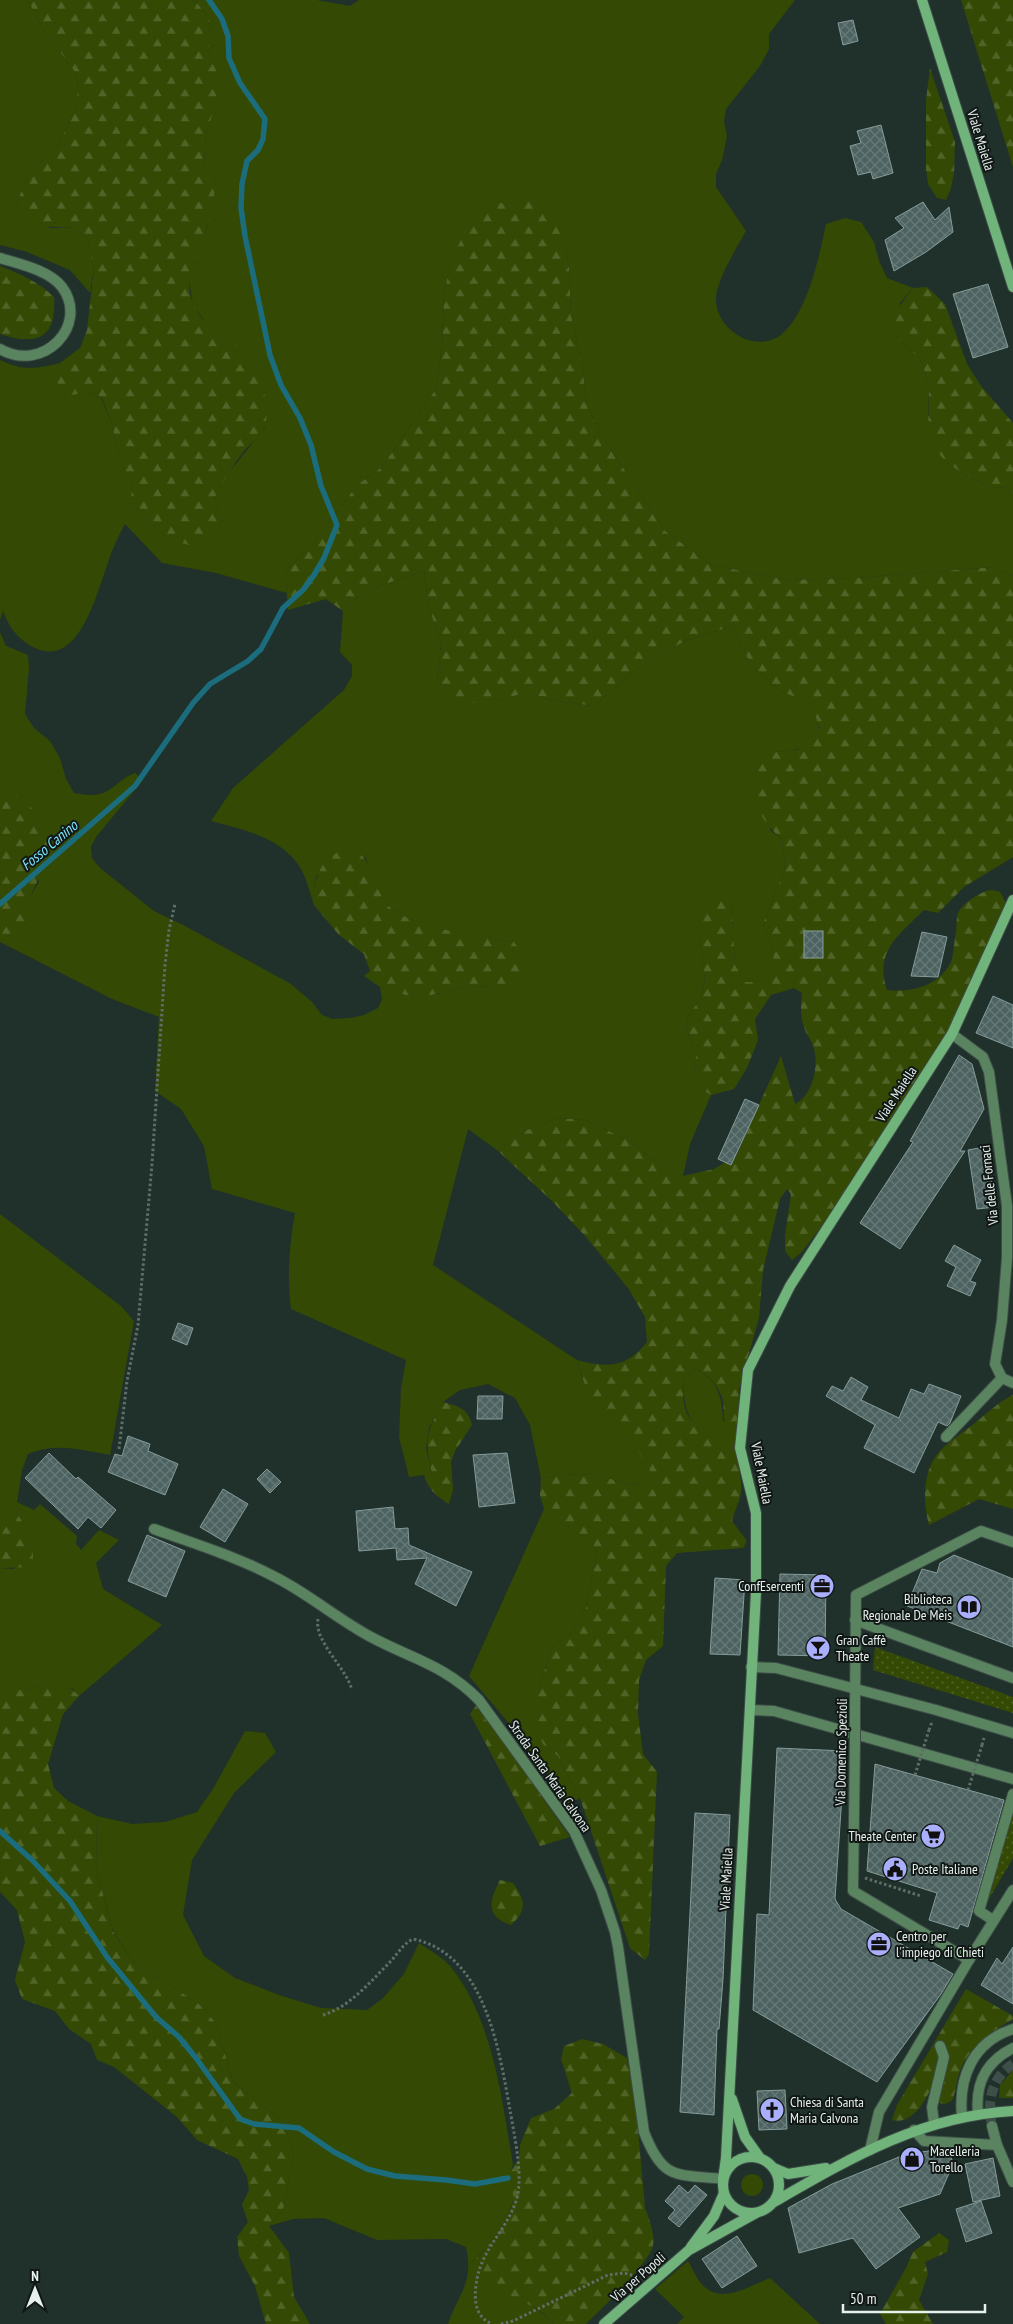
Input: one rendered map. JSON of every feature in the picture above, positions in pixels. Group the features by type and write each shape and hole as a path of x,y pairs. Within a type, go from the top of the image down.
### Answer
{"main road":[{"name":"Viale Maiella","path":"922,0 1013,287"},
{"name":"Viale Maiella","path":"723,2179 730,2093 756,1592 756,1513 740,1448 748,1370 790,1286 952,1034 1013,900"},
{"name":"Viale Maiella","path":"730,2093 745,2137 760,2158"},
{"path":"836,2166 802,2173 785,2173 760,2158 744,2158 737,2160 731,2165 723,2179 724,2194 734,2209 745,2213 763,2211 774,2202 836,2166 914,2130 934,2123 962,2117 1013,2111"},
{"path":"774,2168 780,2185 774,2202"},
{"name":"Via per Popoli","path":"689,2250 714,2216 724,2194"},
{"name":"Via per Popoli","path":"604,2324 689,2250 756,2213"}],"street":[{"path":"0,258 31,268 61,286 69,302 69,318 61,339 51,349 39,355 29,357 18,356 0,349"},
{"name":"Via delle Fornaci","path":"952,1034 983,1057 989,1072 1007,1206 1007,1258 1002,1320 995,1364 1002,1378"},
{"path":"946,1437 1002,1378 1013,1383"},
{"name":"Strada Santa Maria Calvona","path":"154,1529 239,1560 279,1579 372,1638 447,1672 462,1683 479,1700 560,1810 574,1832 588,1861 615,1932 631,2031 644,2132 650,2147 662,2166 675,2174 723,2179"},
{"name":"Via Domenico Spezioli","path":"969,1960 853,1891 856,1595 980,1530 1013,1542"},
{"path":"855,1620 1013,1678"},
{"name":"Via Domenico Spezioli","path":"751,1667 776,1668 856,1688"},
{"path":"856,1688 1013,1733"},
{"path":"750,1710 774,1711 1013,1779"},
{"path":"994,1920 979,1912 1013,1794"},
{"path":"870,2150 878,2112 1013,1890"},
{"path":"962,2117 961,2092 968,2068 992,2039 1013,2029"},
{"path":"934,2123 932,2106 944,2057 940,2046"},
{"path":"978,2114 978,2088 982,2077 994,2060 1013,2048"},
{"path":"992,2126 997,2145 1013,2182"},
{"path":"914,2130 924,2141 997,2145"}],"path":[{"path":"119,1449 127,1381 138,1325 152,1164 165,965 169,930 175,904"},
{"path":"322,1607 317,1625 319,1634 346,1673 352,1690"},
{"path":"915,1775 929,1730"},
{"path":"968,1790 982,1746"},
{"path":"853,1874 921,1896"},
{"path":"323,2015 336,2011 355,1996 393,1959 404,1944 413,1939 428,1942 446,1953 472,1984 489,2016 502,2067 515,2138 519,2181 514,2207 483,2260 477,2279 476,2311 483,2320 492,2324"},
{"path":"501,2324 513,2321 608,2275 624,2273 638,2276 649,2285"}],"green space":[{"path":"0,0 28,0 41,26 78,76 77,105 57,148 29,172 16,205 50,228 73,228 87,237 94,268 90,293 70,270 27,252 0,245"},
{"path":"28,0 192,0 198,4 210,21 211,59 223,81 206,134 204,165 216,181 210,215 190,275 190,296 202,319 235,344 250,361 264,393 267,415 262,433 243,452 215,497 220,515 213,539 195,547 166,538 131,503 132,483 122,466 111,421 102,398 90,392 65,396 55,379 55,373 60,363 80,348 87,330 94,268 87,237 73,228 37,226 21,214 16,205 29,172 57,148 77,105 78,76 41,26"},
{"path":"192,0 317,0 350,6 359,0 795,0 769,34 769,49 760,66 726,109 724,121 727,136 722,160 716,174 716,187 746,231 728,264 717,290 717,309 722,320 730,329 739,336 750,340 762,342 773,339 783,333 792,323 806,298 816,267 826,224 845,218 861,222 874,242 879,261 887,278 913,288 900,303 895,335 920,359 929,384 928,416 945,461 966,476 991,487 1010,488 1013,494 1013,576 994,567 856,578 787,580 712,565 665,531 600,433 587,405 582,365 571,315 569,269 565,242 451,260 444,295 442,347 436,389 382,467 357,485 310,548 285,571 287,593 216,573 162,563 125,524 113,548 92,608 75,638 64,648 51,652 35,648 24,641 11,628 3,611 0,620 0,360 8,364 30,368 60,363 55,373 101,398 111,421 122,466 132,483 131,503 166,538 220,515 215,497 225,477 265,428 235,344 211,329 193,306 189,279 195,255 207,227 216,181 204,165 206,134 222,81 211,59 210,21 198,4"},
{"path":"961,0 1013,0 1013,167 962,3"},
{"path":"930,68 955,142 954,173 946,200 937,198 928,184 926,169 926,100"},
{"path":"524,199 546,209 565,242 569,269 571,315 582,365 587,405 600,433 665,531 712,565 787,580 856,578 994,567 1013,576 1013,857 964,887 938,913 924,910 898,936 886,954 884,976 887,990 915,989 924,986 939,977 946,970 953,955 958,913 970,900 984,892 994,891 1000,892 1006,903 945,1040 831,1214 802,1252 792,1260 785,1251 785,1235 791,1194 787,1189 780,1199 763,1270 759,1318 739,1388 738,1428 729,1428 726,1424 720,1393 715,1384 704,1373 696,1368 684,1379 684,1403 689,1417 699,1427 725,1444 736,1463 739,1471 741,1492 732,1521 747,1541 743,1548 677,1553 666,1566 663,1646 646,1660 639,1680 638,1714 643,1754 657,1772 649,1954 645,1960 630,1948 580,1798 558,1756 543,1744 535,1727 538,1689 553,1646 573,1631 587,1606 597,1553 592,1542 556,1520 544,1509 540,1495 541,1478 589,1474 633,1485 645,1483 650,1470 635,1446 612,1427 590,1402 577,1360 607,1365 616,1364 632,1357 647,1342 645,1317 628,1288 586,1237 552,1201 498,1151 527,1130 558,1118 585,1120 632,1142 649,1157 683,1176 714,1169 736,1156 781,1056 795,1104 806,1095 813,1080 816,1064 813,1046 802,1020 802,993 794,988 771,995 755,1019 758,1040 747,1068 734,1089 711,1095 701,1089 694,1071 696,1055 686,1028 689,1015 700,999 705,980 699,934 701,919 711,904 731,899 735,965 745,982 760,981 768,977 772,971 774,964 773,956 763,924 785,867 782,839 766,822 758,805 755,785 758,762 776,752 797,750 813,741 819,728 812,703 782,692 752,667 732,626 685,641 636,669 594,706 551,700 527,692 497,701 457,704 437,680 441,644 428,604 424,571 369,590 359,596 343,611 326,599 288,610 285,571 310,548 357,485 382,467 436,389 442,347 444,295 451,260 465,232 490,205"},
{"path":"0,266 36,283 54,297 52,322 42,336 34,339 24,339 0,334"},
{"path":"927,287 945,304 967,364 981,386 1013,423 1013,494 1010,488 991,487 966,476 945,461 928,440 929,384 920,359 895,335 889,320 913,288"},
{"path":"424,571 428,604 441,644 437,680 497,701 527,692 551,700 594,706 636,669 685,641 732,626 752,667 782,692 812,702 817,720 818,733 810,744 789,751 776,752 770,830 782,839 785,867 763,924 773,956 774,964 772,971 768,977 761,981 745,983 735,965 731,899 699,934 705,979 700,999 689,1015 686,1028 696,1055 694,1071 701,1088 711,1095 690,1144 683,1176 649,1157 632,1142 585,1120 558,1118 527,1130 498,1151 468,1129 433,1265 577,1360 583,1381 612,1427 635,1446 651,1470 645,1483 633,1485 589,1474 541,1478 530,1425 515,1398 488,1384 460,1390 443,1402 429,1428 426,1448 432,1474 409,1477 399,1437 401,1388 406,1360 291,1309 289,1261 295,1213 212,1189 204,1146 181,1109 155,1091 159,1017 112,999 6,945 26,923 27,902 39,882 10,792 0,786 0,632 6,646 28,655 29,668 25,714 34,728 50,741 60,758 66,779 74,793 87,795 101,794 135,773 143,780 96,837 91,847 92,858 100,868 154,911 291,984 312,1002 322,1015 332,1019 364,1015 378,1008 382,999 380,987 406,995 431,995 471,986 494,987 514,942 446,930 410,919 386,903 365,857 317,875 312,899 300,867 279,846 258,835 211,821 233,788 344,690 352,676 352,665 340,652 343,611 359,596 369,590"},
{"path":"0,786 19,797 33,809 42,821 46,834 47,848 44,864 28,902 26,922 6,945 0,942"},
{"path":"352,847 369,865 385,901 393,910 424,924 514,942 523,958 522,972 516,983 494,987 471,986 431,995 406,995 380,987 364,976 370,971 364,954 339,935 314,905 312,899 319,872 327,859"},
{"path":"0,1214 121,1306 134,1321 110,1455 69,1448 49,1448 28,1454 22,1470 17,1502 34,1510 40,1504 77,1536 76,1544 81,1550 99,1530 119,1540 96,1563 103,1589 162,1625 79,1696 73,1689 45,1684 24,1690 0,1690 0,1568 14,1569 33,1539 15,1510 7,1518 0,1518"},
{"path":"696,1368 714,1384 720,1397 723,1420 738,1428 736,1449 740,1477 723,1445 692,1421 686,1408 684,1379"},
{"path":"1013,1395 1013,1509 979,1499 929,1525 925,1496 927,1477 934,1459 953,1440 998,1404"},
{"path":"443,1402 465,1411 472,1425 455,1451 451,1462 453,1490 449,1504 433,1492 424,1475 432,1473 427,1444 428,1436"},
{"path":"544,1509 556,1520 592,1542 597,1553 587,1606 573,1631 553,1646 538,1689 543,1744 558,1756 580,1798 569,1804 507,1721 469,1676"},
{"path":"15,1510 33,1539 33,1567 0,1568 0,1518 7,1518"},
{"path":"875,1647 1013,1697 1013,1713 873,1670"},
{"path":"45,1684 64,1686 72,1689 79,1696 63,1714 48,1764 54,1788 68,1801 97,1816 96,1868 113,1931 129,1957 142,1970 172,1986 200,2005 216,2023 233,2082 282,2121 294,2154 283,2210 269,2226 289,2253 294,2297 310,2324 266,2324 255,2286 239,2256 237,2237 248,2222 242,2205 249,2190 247,2177 238,2159 197,2140 177,2117 114,2067 97,2060 91,2044 69,2029 55,2011 22,1999 15,1980 25,1942 17,1910 0,1892 0,1690 24,1690"},
{"path":"477,1704 570,1837 540,1846 470,1714"},
{"path":"245,1731 265,1733 276,1752 234,1793 192,1860 183,1915 204,1956 235,1978 279,1995 321,2008 367,2010 382,1999 404,1974 419,1943 450,1966 465,1987 486,2035 500,2087 513,2165 511,2174 513,2200 507,2218 490,2243 470,2265 517,2300 529,2303 553,2324 448,2324 467,2279 468,2259 466,2247 446,2239 377,2240 324,2218 293,2219 269,2226 283,2210 294,2154 282,2121 233,2082 216,2023 200,2005 172,1986 142,1970 129,1957 113,1930 96,1868 97,1816 132,1824 165,1822 197,1812 213,1789"},
{"path":"1013,1805 1013,1858 986,1904"},
{"path":"500,1880 513,1883 522,1900 523,1905 520,1915 511,1925 497,1918 493,1913 493,1895"},
{"path":"966,1989 1013,2016 1013,2019 980,2042 967,2057 962,2065 952,2101 945,2104 939,2103 939,2091 949,2059 946,2054 940,2055 934,2081 921,2106 908,2118 900,2121 892,2120 897,2105"},
{"path":"582,2039 603,2044 627,2058 636,2108 645,2208 650,2221 653,2245 650,2253 634,2274 586,2324 553,2324 534,2307 498,2293 470,2265 498,2234 509,2215 513,2196 510,2173 519,2159 520,2145 531,2118 554,2109 572,2093 561,2059 564,2046"},
{"path":"1013,2070 1013,2098 999,2098 1000,2085"},
{"path":"752,2174 760,2177 763,2185 760,2193 752,2196 744,2193 741,2185 744,2177"},
{"path":"939,2233 949,2240 947,2252 925,2262 928,2274 919,2300 933,2324 886,2324 880,2314 913,2252"},
{"path":"688,2261 696,2276 706,2288 721,2294 738,2291 770,2278 820,2324 677,2324 684,2317 655,2289"}],"building":[{"path":"853,20 858,41 843,45 838,23"},
{"path":"881,125 893,173 873,179 871,172 858,175 850,146 861,143 857,131"},
{"path":"923,202 935,220 949,207 953,232 926,252 894,271 885,240 904,228 895,218"},
{"path":"988,284 1008,347 973,358 953,294"},
{"path":"804,931 823,931 823,958 804,958"},
{"path":"922,932 947,937 938,977 911,976"},
{"path":"993,996 1013,1005 1013,1048 976,1033"},
{"path":"959,1055 972,1064 984,1109 960,1151 965,1151 900,1249 860,1223 913,1142 910,1141"},
{"path":"745,1099 759,1105 731,1165 718,1159"},
{"path":"990,1146 993,1167 990,1168 995,1207 977,1209 968,1150"},
{"path":"954,1245 981,1260 970,1281 976,1283 970,1296 947,1286 956,1267 945,1261"},
{"path":"178,1323 193,1328 187,1345 172,1339"},
{"path":"851,1377 868,1387 861,1400 899,1418 911,1389 924,1394 929,1384 961,1396 950,1423 947,1426 938,1422 914,1473 864,1448 875,1425 826,1396 832,1386 843,1391"},
{"path":"478,1396 503,1396 502,1419 477,1419"},
{"path":"128,1436 150,1444 148,1451 178,1464 165,1495 108,1472 115,1454 122,1456"},
{"path":"49,1453 76,1479 78,1477 116,1510 101,1528 88,1517 78,1529 25,1478"},
{"path":"507,1453 515,1503 479,1507 473,1455"},
{"path":"267,1469 281,1482 270,1493 257,1479"},
{"path":"223,1489 248,1504 225,1542 200,1527"},
{"path":"393,1507 395,1529 408,1528 409,1545 472,1572 456,1606 415,1584 427,1558 397,1560 396,1548 359,1551 356,1511"},
{"path":"147,1535 185,1551 166,1597 128,1581"},
{"name":"Biblioteca Regionale De Meis","path":"954,1555 1013,1579 1013,1647 907,1606 922,1569 937,1573 940,1563"},
{"path":"780,1574 826,1575 825,1656 778,1655"},
{"path":"715,1578 745,1580 740,1655 710,1654"},
{"path":"777,1748 845,1751 835,1899 841,1909 953,1974 941,1994 877,2082 753,2010 757,1914 769,1915"},
{"name":"Theate Center","path":"875,1764 1004,1800 968,1927 960,1924 958,1929 929,1920 937,1893 867,1871"},
{"path":"695,1813 730,1815 723,1979 719,2029 717,2029 714,2115 680,2112"},
{"path":"1013,1947 1013,2004 981,1985 997,1958 1002,1964"},
{"name":"Chiesa di Santa Maria Calvona","path":"785,2090 787,2129 759,2130 757,2091"},
{"path":"949,2149 953,2164 940,2194 898,2208 920,2237 876,2269 853,2238 799,2253 788,2208 832,2184 904,2155"},
{"path":"993,2158 1000,2196 973,2202 965,2164"},
{"path":"679,2185 688,2193 695,2185 707,2195 679,2227 668,2218 675,2210 665,2201"},
{"path":"981,2201 992,2233 966,2242 956,2209"},
{"path":"737,2236 757,2266 722,2288 702,2259"}],"waterway":[{"name":"Fosso Canino","path":"0,904 135,786 193,703 210,684 248,661 261,649 283,608 303,590 314,575 324,558 337,525 321,486 311,445 300,418 281,385 270,355 245,236 241,208 242,184 247,161 258,150 263,139 265,119 240,83 229,58 228,36 222,19 209,0"},
{"path":"0,1831 32,1860 70,1901 107,1957 156,2017 179,2037 240,2119 254,2124 299,2128 334,2152 367,2169 395,2176 475,2184 508,2178"}],"tunnel":[{"path":"992,2126 990,2108 992,2091 1000,2076 1013,2064"}],"place":[{"name":"ConfEsercenti","path":"822,1586"},
{"name":"Biblioteca Regionale De Meis","path":"969,1607"},
{"name":"Gran Caffè Theate","path":"818,1648"},
{"name":"Theate Center","path":"933,1836"},
{"name":"Poste Italiane","path":"895,1869"},
{"name":"Centro per l'impiego di Chieti","path":"879,1944"},
{"name":"Chiesa di Santa Maria Calvona","path":"772,2110"},
{"name":"Macelleria Torello","path":"912,2159"}]}
